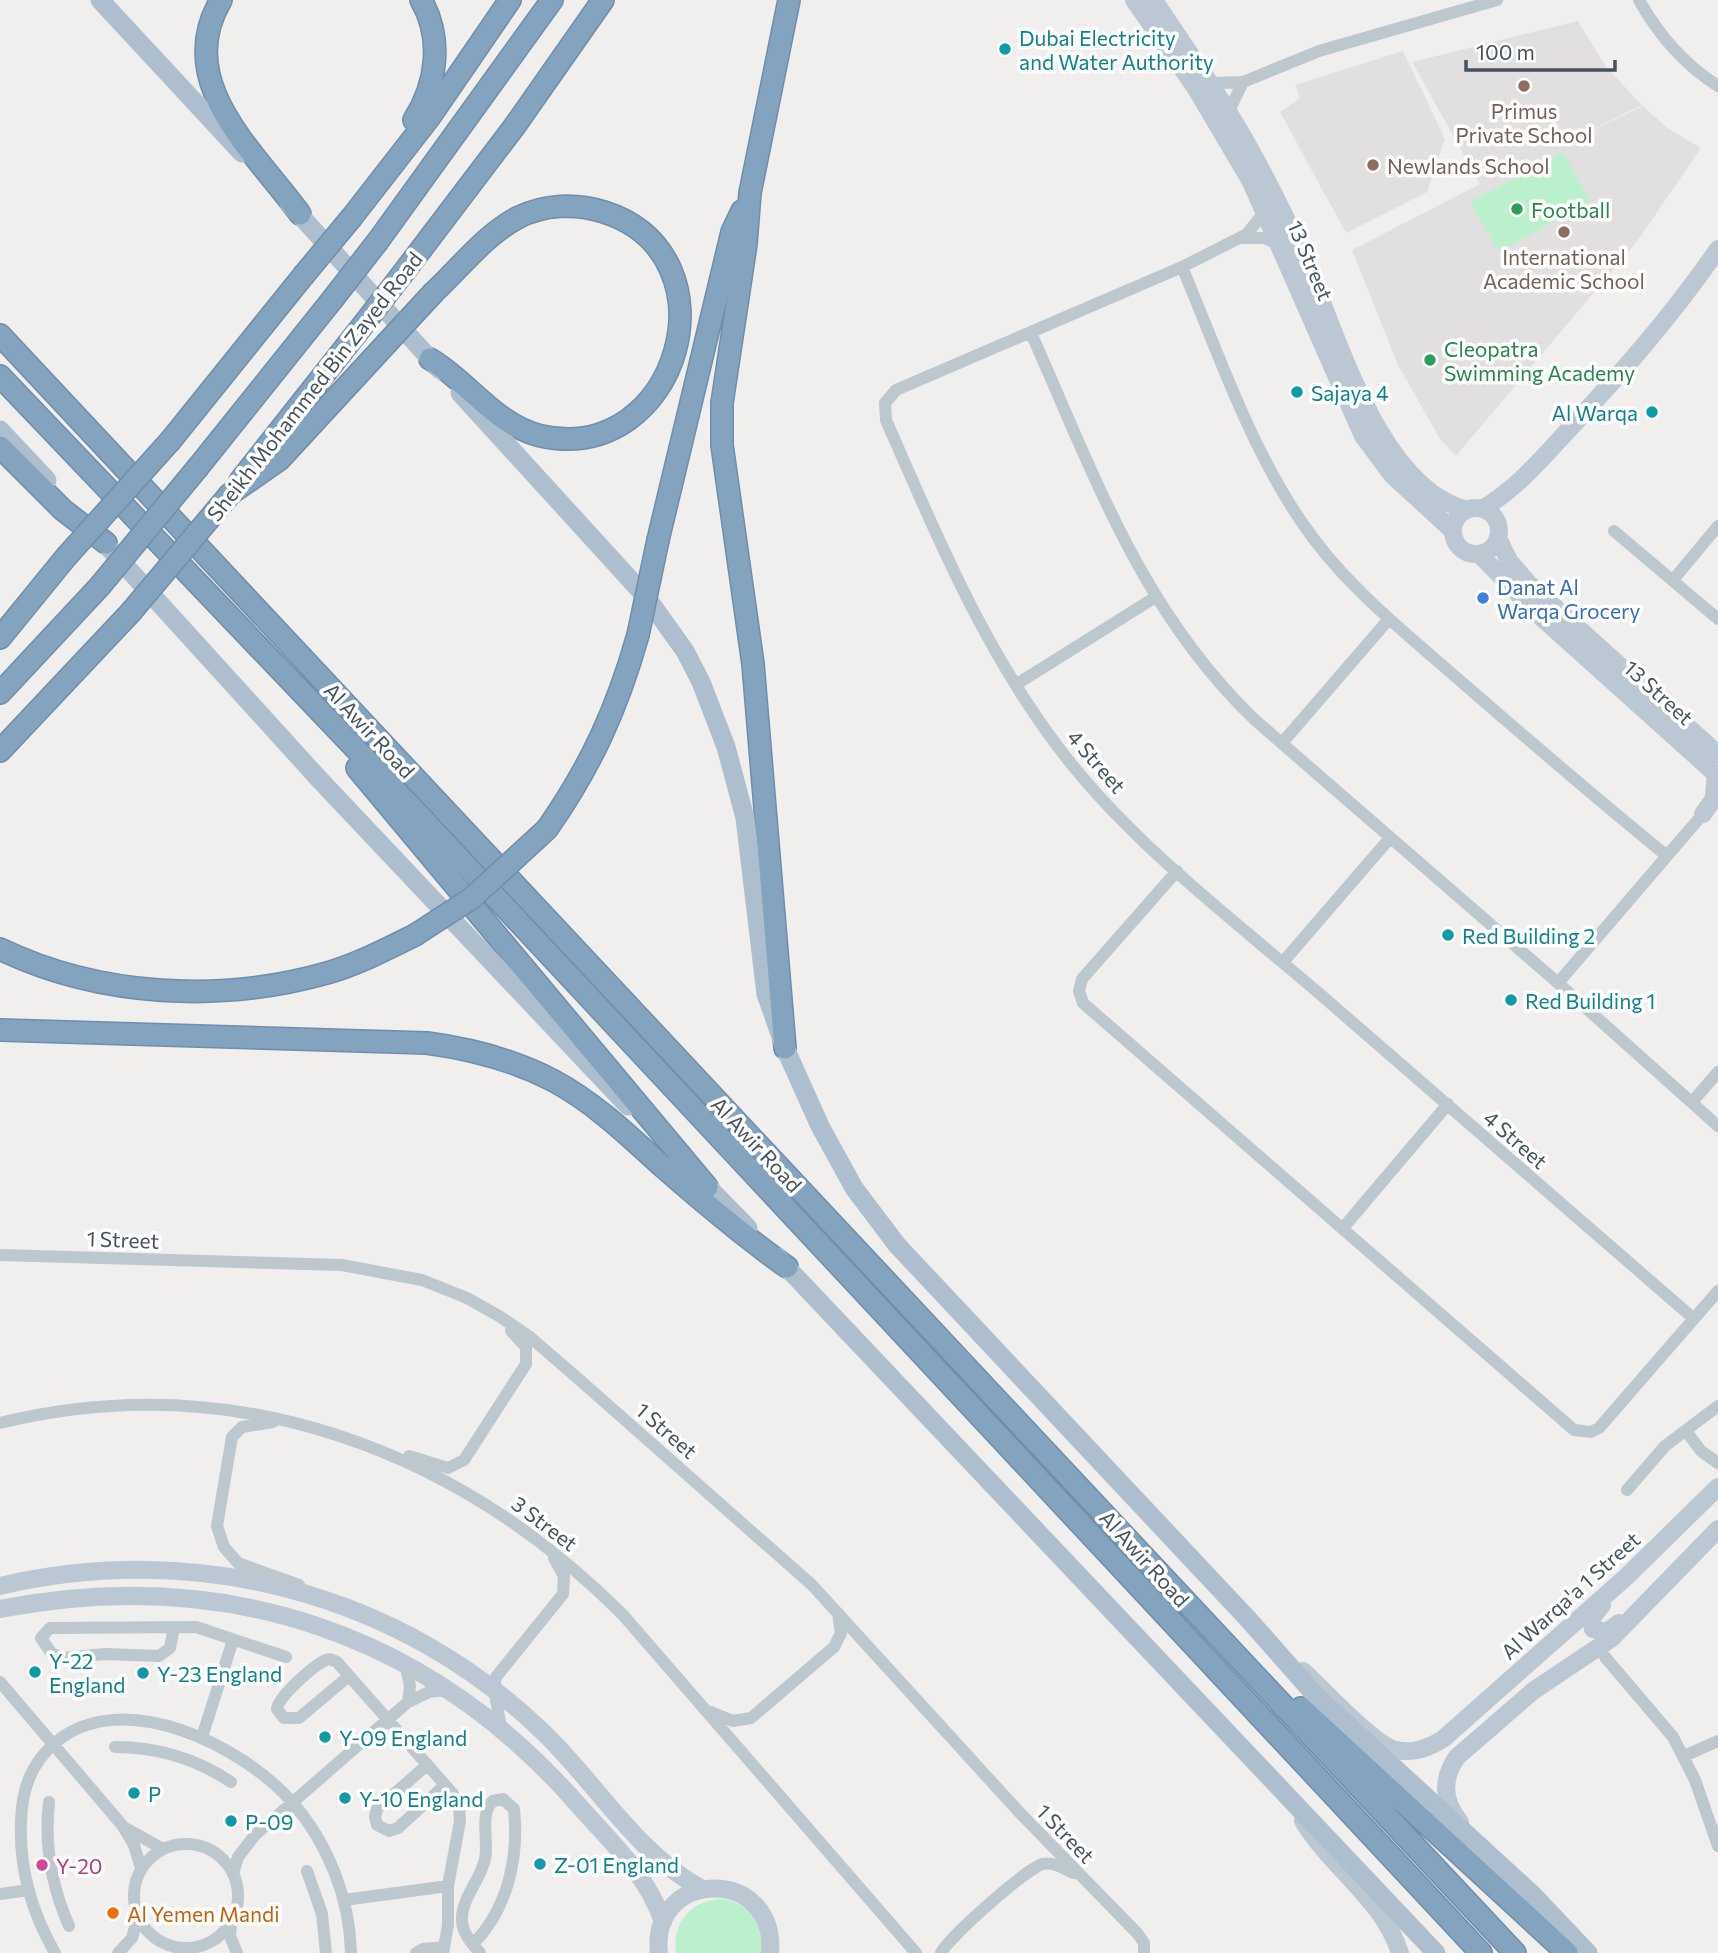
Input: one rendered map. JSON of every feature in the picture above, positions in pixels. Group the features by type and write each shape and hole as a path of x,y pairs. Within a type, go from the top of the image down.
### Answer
{"highway":[{"path":"221,0 207,35 206,62 212,89 224,116 300,214"},
{"path":"357,210 370,183 419,113 433,80 435,44 427,10 421,0"},
{"path":"0,638 66,557 171,440 357,210 429,118 510,0"},
{"name":"Sheikh Mohammed Bin Zayed Road","path":"0,693 100,586 332,300 378,241 552,0"},
{"name":"Sheikh Mohammed Bin Zayed Road","path":"0,751 131,612 230,494 514,127 603,0"},
{"path":"785,1048 753,664 722,445 723,402 746,244 750,193 789,0"},
{"path":"0,949 56,971 144,989 243,989 328,973 415,935 472,898 547,829 578,785 603,737 623,687 638,635 658,540 732,232 750,193"},
{"path":"230,494 279,460 435,292 490,238 516,219 546,208 578,206 610,214 648,238 668,265 675,283 681,320 676,357 658,391 627,420 589,436 541,436 510,424 459,379 430,359"},
{"name":"Al Awir Road","path":"0,335 554,930 1077,1482 1245,1668 1515,1953"},
{"name":"Al Awir Road","path":"0,376 768,1189 1227,1684 1481,1953"},
{"path":"0,447 63,510 106,543"},
{"path":"0,621 66,557"},
{"path":"287,678 375,790 460,888 707,1187"},
{"path":"0,1030 427,1043 479,1052 531,1070 579,1096 622,1130 736,1232 787,1267"},
{"path":"1245,1668 1293,1700 1566,1953"}],"main road":[{"path":"100,0 300,214 647,598 685,651 701,682 726,747 746,818 766,994 785,1048 820,1126 854,1188 897,1245 1248,1619 1315,1695 1476,1841 1533,1895 1588,1953"},
{"path":"0,430 319,779 707,1187 787,1267 1436,1953"}],"street":[{"name":"13 Street","path":"1134,0 1208,108 1265,211 1363,436 1392,475 1452,530"},
{"name":"13 Street","path":"1154,0 1212,83 1279,204 1365,400 1386,439 1402,463 1427,489 1442,500 1475,509"},
{"path":"1212,83 1243,82 1319,51 1497,0"},
{"path":"1639,0 1667,41 1718,86"},
{"path":"1229,111 1243,82"},
{"name":"4 Street","path":"1265,211 1257,224 1241,238 1182,267 896,390 885,403 884,411 952,570 1017,684 1067,759 1117,813 1177,871 1693,1318"},
{"path":"1241,238 1256,237 1278,244"},
{"path":"1517,485 1491,549 1479,554 1462,550 1455,541 1452,530 1457,517 1517,485 1630,365 1668,320 1718,248"},
{"path":"1182,267 1261,451 1287,499 1334,564 1390,619 1588,792 1667,856"},
{"path":"1031,333 1127,547 1154,598 1210,675 1282,743 1718,1126"},
{"path":"1475,509 1498,531"},
{"path":"1673,580 1718,526"},
{"name":"13 Street","path":"1498,531 1510,561 1529,584 1716,767"},
{"path":"1614,531 1718,619"},
{"name":"13 Street","path":"1479,554 1541,617 1716,767"},
{"path":"1017,684 1154,598"},
{"path":"1282,743 1390,619"},
{"path":"1711,810 1716,767"},
{"path":"1558,983 1667,856 1711,810 1718,793"},
{"path":"1283,962 1390,838"},
{"path":"1177,871 1082,979 1079,991 1083,1003 1574,1430 1582,1433 1598,1428 1718,1291"},
{"path":"1692,1102 1718,1072"},
{"path":"1343,1228 1448,1104"},
{"name":"1 Street","path":"0,1255 342,1265 422,1280 488,1309 530,1336 762,1539 837,1609 1083,1878 1138,1934 1144,1943 1144,1953"},
{"path":"388,1452 447,1468 464,1460 527,1358 523,1342 488,1309"},
{"name":"3 Street","path":"0,1423 79,1408 157,1406 208,1408 286,1420 388,1452 477,1498 538,1539 580,1573 623,1615 916,1953"},
{"path":"1627,1490 1665,1446 1718,1406"},
{"path":"0,1416 29,1416"},
{"path":"286,1420 242,1427 232,1437 218,1511 220,1536 230,1556 248,1569 301,1585 424,1642 494,1689 547,1735 654,1854 702,1889"},
{"path":"1686,1431 1701,1451 1718,1463"},
{"name":"Al Warqa'a 1 Street","path":"1248,1619 1378,1740 1392,1750 1419,1750 1436,1744 1450,1733 1625,1578 1718,1487"},
{"path":"1476,1841 1450,1810 1446,1795 1449,1771 1463,1751 1533,1690 1603,1645 1718,1530"},
{"path":"501,1728 494,1689 496,1677 560,1599 565,1588 560,1564 538,1539"},
{"path":"0,1586 82,1572 149,1570 246,1579 341,1603"},
{"path":"1625,1578 1592,1615 1591,1626 1596,1631 1607,1632 1638,1611"},
{"path":"0,1610 109,1595 191,1597 248,1606 304,1620 405,1662 451,1691 501,1728 558,1780 636,1870 653,1897 663,1922 659,1953"},
{"path":"705,1709 733,1721 751,1718 834,1647 841,1625 837,1609"},
{"path":"174,1628 170,1648 159,1657 105,1654 63,1658 52,1654 41,1638 50,1628 174,1628 206,1629 286,1657"},
{"path":"189,1759 233,1640"},
{"path":"1605,1657 1664,1723 1685,1756 1718,1846"},
{"path":"349,1676 299,1718 287,1720 279,1713 280,1698 327,1660 337,1662 457,1800 460,1814 447,1886 444,1950 423,1949 416,1953"},
{"path":"405,1662 410,1686 408,1702"},
{"path":"0,1682 122,1825 134,1845 141,1868"},
{"path":"235,1953 230,1936 237,1903 233,1874 238,1857 255,1835 408,1702 429,1692 451,1691"},
{"path":"55,1953 42,1928 27,1884 21,1847 23,1800 33,1766 53,1744 82,1725 104,1720 143,1723 197,1736 250,1765 293,1802 323,1848 345,1905 351,1953"},
{"path":"1685,1756 1718,1741"},
{"path":"115,1747 146,1749 189,1759 231,1782"},
{"path":"427,1765 377,1809 374,1817 377,1825 389,1831 398,1828 445,1785"},
{"path":"503,1799 514,1809 514,1861 492,1919 477,1949 463,1929 462,1914 484,1863 487,1809 493,1801 503,1799"},
{"path":"1292,1800 1322,1848 1381,1914 1400,1953"},
{"path":"49,1802 47,1840 51,1876 69,1926"},
{"path":"122,1825 163,1849"},
{"path":"157,1940 138,1917 134,1901 135,1884 141,1868 163,1849 187,1844 210,1850 228,1850 255,1835"},
{"path":"210,1850 233,1874"},
{"path":"941,1953 951,1938 1033,1868 1052,1864 1083,1878"},
{"path":"307,1871 322,1914 326,1953"},
{"path":"0,1894 51,1876"},
{"path":"322,1914 345,1905 447,1886"},
{"path":"663,1922 681,1898 702,1889 732,1890 757,1906 770,1933 770,1953"},
{"path":"123,1949 138,1917"},
{"path":"208,1943 231,1922"},
{"path":"123,1949 157,1940 182,1948 208,1943 235,1953"}],"shaded area":[{"path":"1578,21 1606,67 1642,105 1552,150 1643,106 1666,127 1701,148 1638,240 1456,456 1440,439 1398,365 1352,250 1480,184 1412,62"},
{"name":"Newlands School","path":"1403,51 1445,139 1427,192 1346,233 1280,112 1300,98 1295,85"}],"green space":[{"name":"Football","path":"1563,152 1590,201 1499,252 1470,202"},
{"path":"722,1899 742,1906 754,1917 760,1933 762,1953 676,1953 677,1932 686,1915 701,1904"}],"place":[{"name":"Dubai Electricity and Water Authority","path":"1005,49"},
{"name":"Primus Private School","path":"1524,86"},
{"name":"Newlands School","path":"1373,165"},
{"name":"Football","path":"1517,209"},
{"name":"International Academic School","path":"1564,232"},
{"name":"Cleopatra Swimming Academy","path":"1430,360"},
{"name":"Sajaya 4","path":"1297,392"},
{"name":"Al Warqa","path":"1652,412"},
{"name":"Danat Al Warqa Grocery","path":"1483,598"},
{"name":"Red Building 2","path":"1448,935"},
{"name":"Red Building 1","path":"1511,1000"},
{"name":"Y-22 England","path":"35,1672"},
{"name":"Y-23 England","path":"143,1673"},
{"name":"Y-09 England","path":"325,1737"},
{"name":"P","path":"134,1793"},
{"name":"Y-10 England","path":"345,1798"},
{"name":"P-09","path":"231,1821"},
{"name":"Z-01 England","path":"540,1864"},
{"name":"Y-20","path":"42,1865"},
{"name":"Al Yemen Mandi","path":"113,1913"}]}
